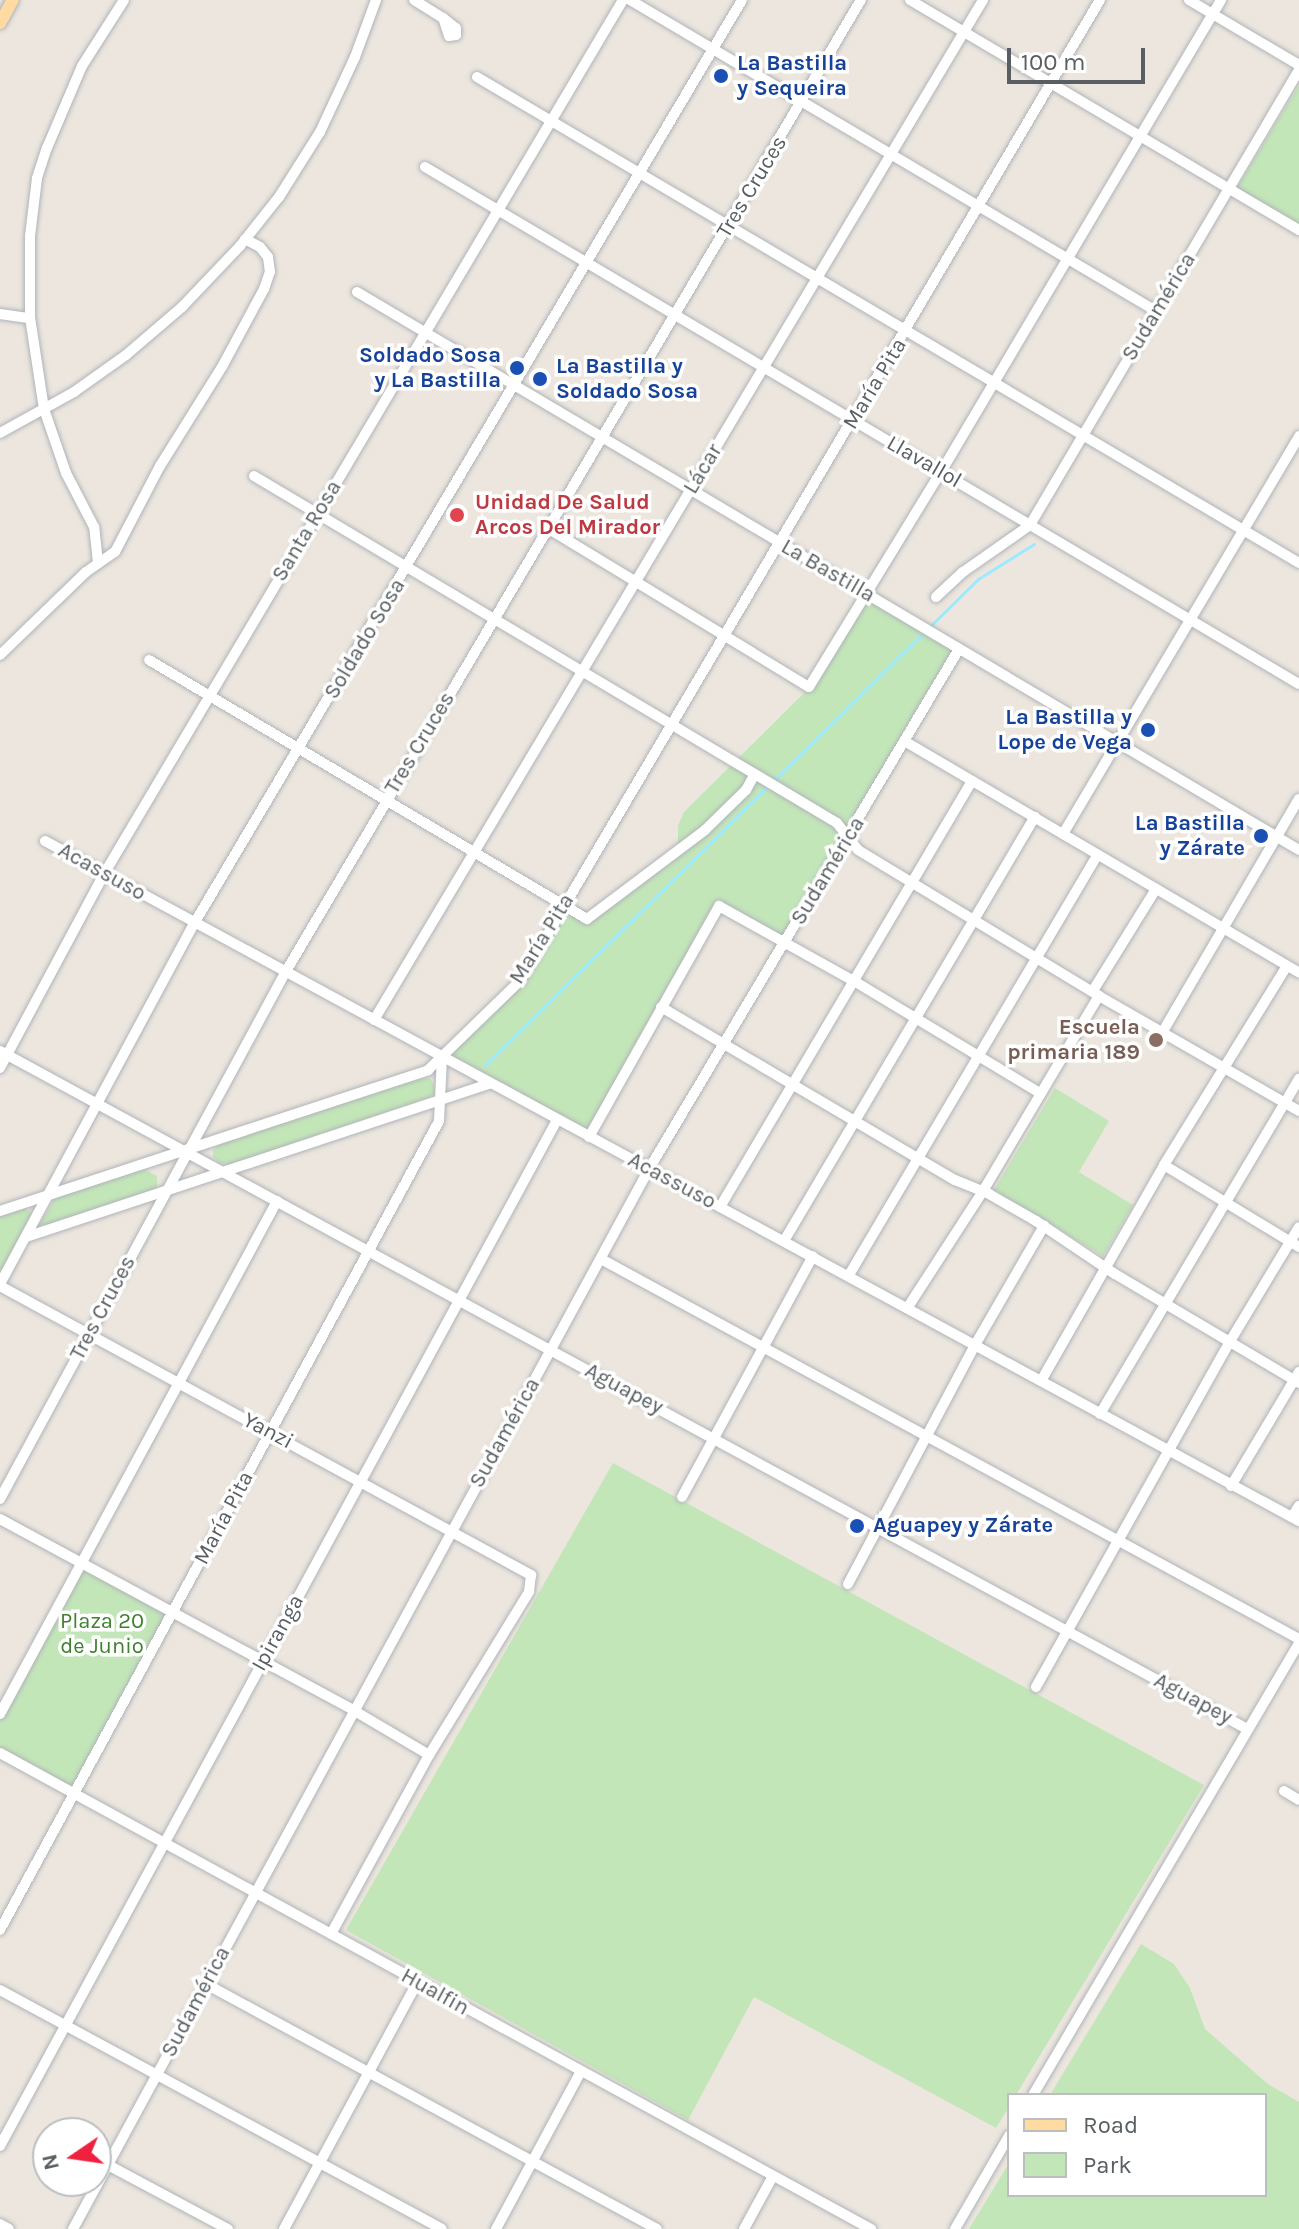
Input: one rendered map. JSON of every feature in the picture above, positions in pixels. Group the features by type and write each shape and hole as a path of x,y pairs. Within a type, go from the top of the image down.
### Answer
{"main road":[{"path":"2,15 13,0"}],"street":[{"path":"98,563 91,519 66,473 44,409 30,318 28,267 37,178 72,88 124,0"},
{"path":"0,433 103,372 154,333 245,239 279,197 320,132 355,57 376,0"},
{"path":"414,0 443,18"},
{"name":"Santa Rosa","path":"0,1068 3,1053 104,874 496,209 623,0"},
{"path":"630,0 1156,311"},
{"name":"Soldado Sosa","path":"0,1285 195,922 742,0"},
{"name":"Tres Cruces","path":"0,1499 285,973 861,0"},
{"path":"910,0 1299,230"},
{"name":"Lácar","path":"374,1020 983,0"},
{"name":"María Pita","path":"0,1930 439,1121 442,1057 520,981 1100,0"},
{"path":"1189,0 1299,67"},
{"path":"549,529 809,687 1068,261 1221,0"},
{"name":"Sudamérica","path":"936,597 963,572 1030,525 1299,67"},
{"path":"477,77 1299,563"},
{"name":"Llavallol","path":"425,167 1299,684"},
{"path":"0,655 98,563 115,552 160,466 229,354 264,289 270,272 268,257 260,247 245,239"},
{"name":"La Bastilla","path":"357,292 1299,850"},
{"path":"0,314 30,318"},
{"path":"1063,834 1299,436"},
{"path":"254,476 837,823 858,850 1162,1033 1299,1111"},
{"name":"Sudamérica","path":"112,2158 649,1169 959,649"},
{"path":"149,660 587,919 678,847 705,830 759,776"},
{"path":"906,742 1299,973"},
{"path":"720,1207 972,781"},
{"path":"1162,1033 1299,799"},
{"path":"784,1241 1035,817"},
{"name":"Acassuso","path":"45,841 1296,1519"},
{"path":"849,1275 1097,855"},
{"path":"908,1307 983,1191 1156,889"},
{"path":"589,1137 716,909 723,908 854,981 1040,1093"},
{"path":"1041,1381 1164,1165 1287,966"},
{"path":"661,1007 955,1180 983,1191 1044,1226 1229,1343 1297,1379 1231,1486"},
{"name":"Aguapey","path":"3,1053 1247,1729"},
{"path":"0,1211 420,1073 442,1057"},
{"path":"1100,1414 1299,1079"},
{"path":"26,1237 489,1084"},
{"name":"Ipiranga","path":"0,2146 557,1120"},
{"path":"1164,1165 1295,1244"},
{"path":"0,1714 277,1201"},
{"path":"848,1584 975,1345 1044,1226"},
{"path":"1036,1687 1229,1343 1295,1244 1299,1227"},
{"path":"682,1497 813,1256"},
{"path":"601,1259 1299,1641 1034,2093"},
{"name":"Yanzi","path":"0,1285 529,1572 533,1579 429,1755"},
{"path":"1296,1519 1299,1506"},
{"path":"0,1519 353,1710 429,1755 331,1934"},
{"name":"Hualfin","path":"0,1753 871,2229"},
{"path":"1284,1791 1299,1800"},
{"path":"284,2229 417,1983"},
{"path":"206,1984 657,2229"},
{"path":"0,1990 442,2229"},
{"path":"496,2229 581,2071"},
{"path":"955,2229 1007,2139"},
{"path":"112,2167 228,2229"},
{"path":"744,2229 773,2176"},
{"name":"Sudamérica","path":"73,2229 90,2197"},
{"path":"0,2224 9,2229"}],"green space":[{"path":"1299,85 1299,224 1237,188"},
{"path":"867,594 959,649 784,943 723,908 589,1137 442,1057 520,981 565,904 587,919 678,847 678,826 684,812 804,693"},
{"path":"430,1078 437,1091 430,1097 230,1165 219,1163 213,1157 213,1150 221,1143"},
{"path":"1055,1088 1109,1121 1079,1172 1133,1205 1103,1256 994,1190"},
{"path":"144,1169 157,1176 157,1189 45,1226 40,1224 55,1198"},
{"path":"24,1208 32,1213 0,1277 0,1216"},
{"path":"613,1463 1204,1785 1017,2093 1007,2093 1007,2110 996,2128 754,1997 688,2120 346,1930"},
{"name":"Plaza 20 de Junio","path":"82,1563 173,1612 75,1794 0,1753 0,1714"},
{"path":"1141,1944 1174,1964 1190,1988 1205,2029 1268,2084 1299,2102 1299,2229 969,2229 1007,2166 1007,2197 1267,2197 1267,2093 1051,2093"}],"waterway":[{"path":"485,1065 978,579 1034,544"}],"place":[{"name":"La Bastilla y Sequeira","path":"721,76"},
{"name":"Soldado Sosa y La Bastilla","path":"517,368"},
{"name":"La Bastilla y Soldado Sosa","path":"540,379"},
{"name":"Unidad De Salud Arcos Del Mirador","path":"457,515"},
{"name":"La Bastilla y Lope de Vega","path":"1148,730"},
{"name":"La Bastilla y Zárate","path":"1261,836"},
{"name":"Escuela primaria 189","path":"1156,1040"},
{"name":"Aguapey y Zárate","path":"857,1526"}]}
